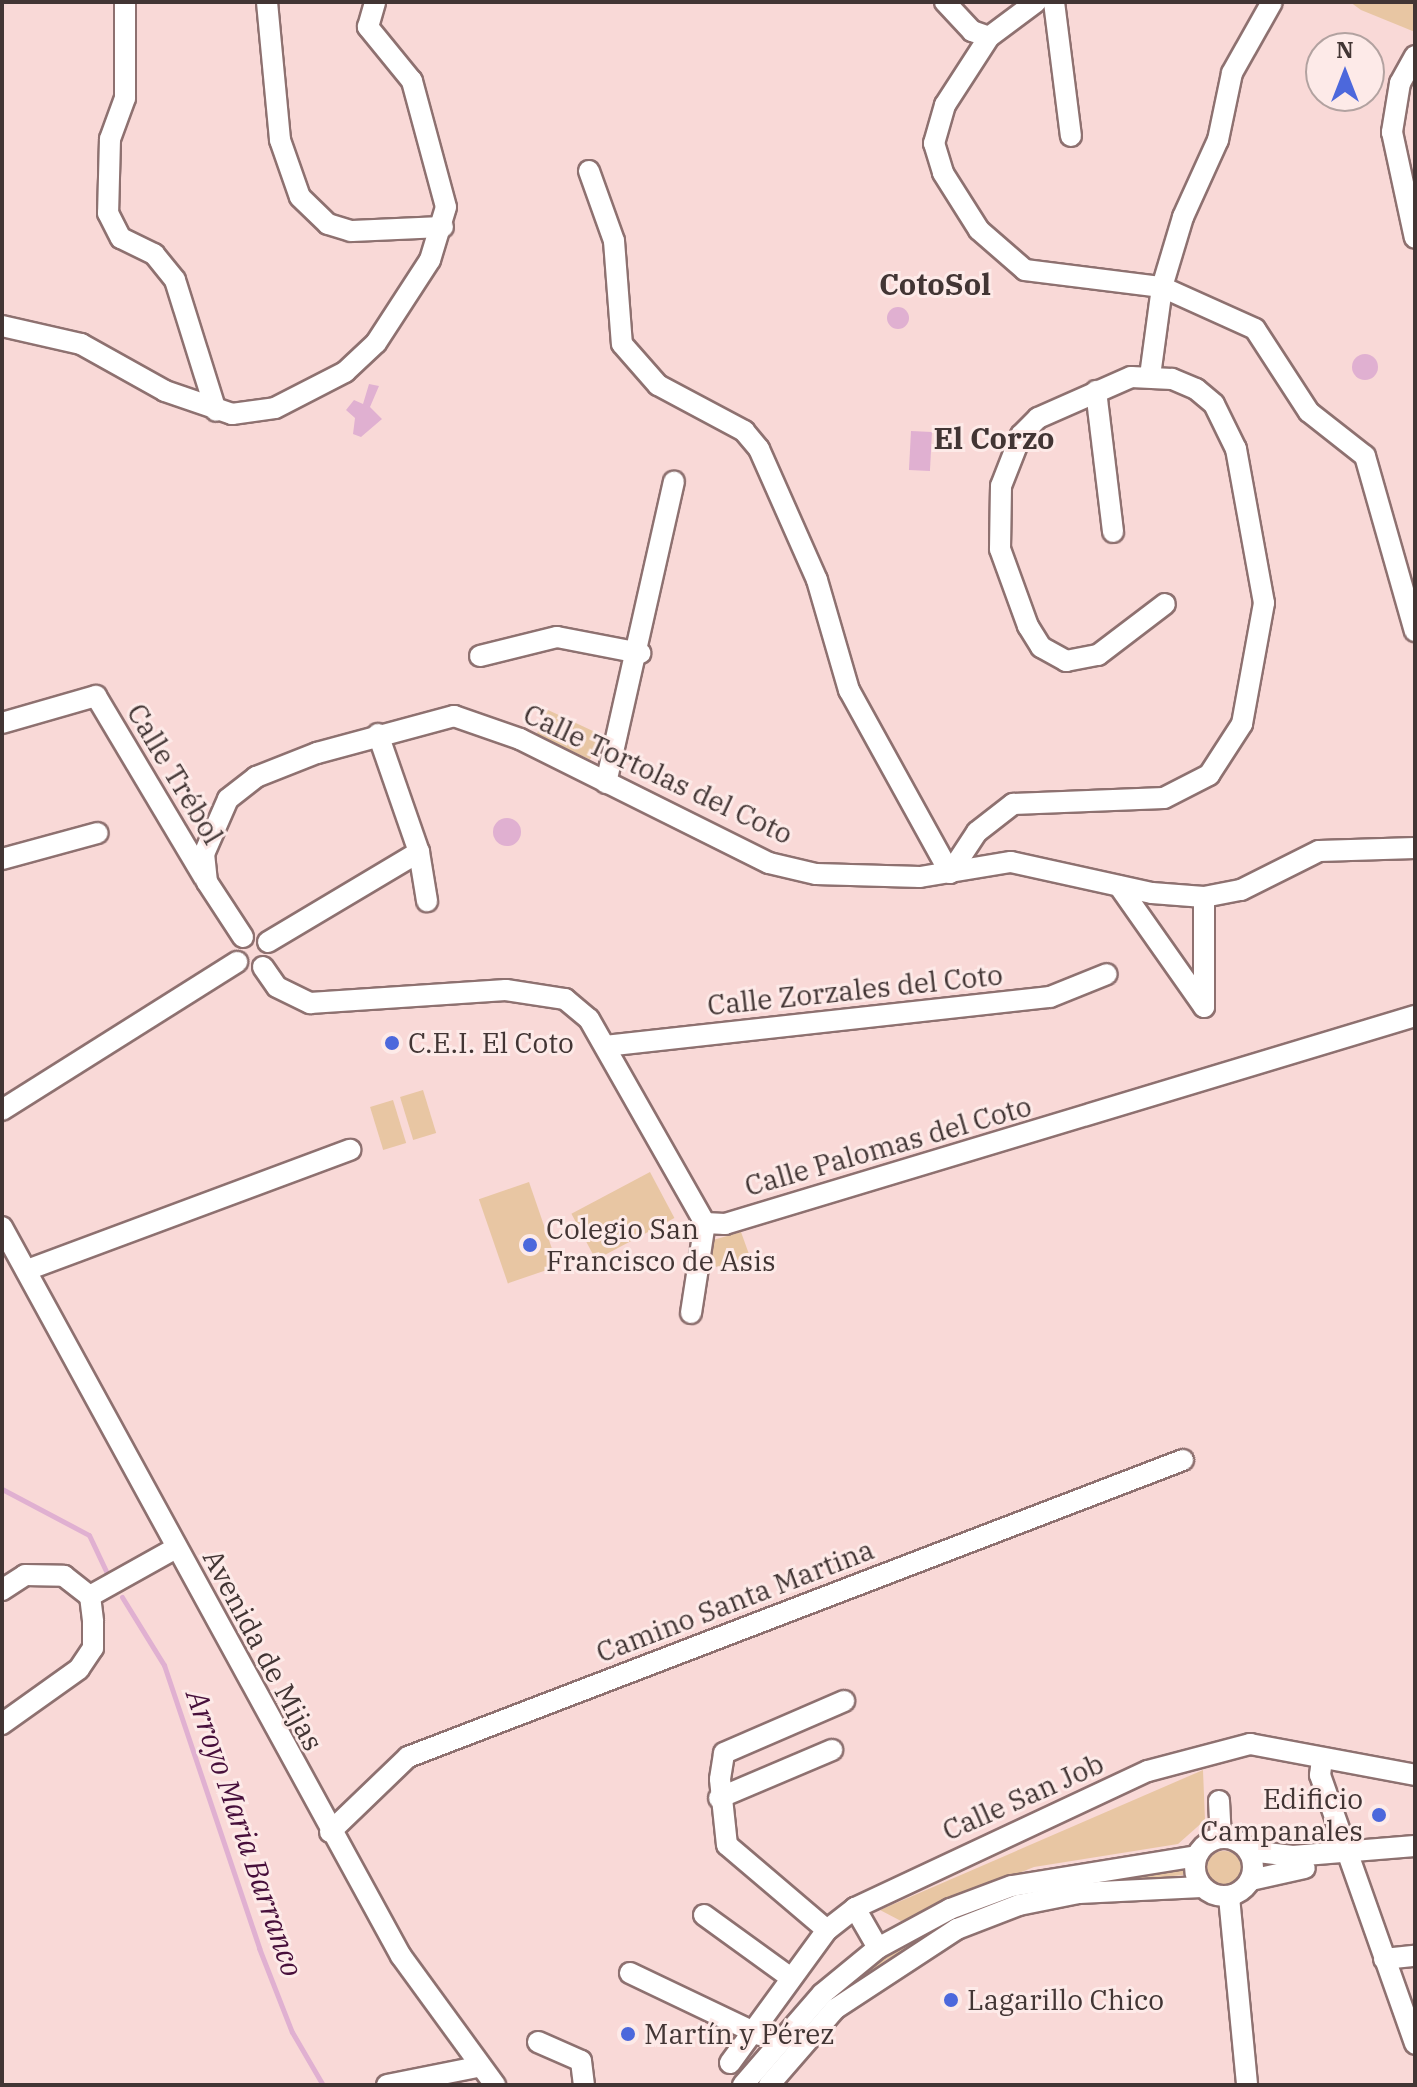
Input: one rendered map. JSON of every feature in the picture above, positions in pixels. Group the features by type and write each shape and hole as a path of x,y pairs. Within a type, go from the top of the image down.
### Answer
{"street":[{"path":"125,2 125,98 110,139 108,213 121,238 154,254 175,280 216,411"},
{"path":"267,2 280,140 300,197 328,224 351,231 443,227"},
{"path":"2,326 81,344 216,411 251,415 275,408 345,372 397,314 443,227 446,207 412,81 372,37 375,2"},
{"path":"945,2 972,31 989,37"},
{"path":"1036,2 989,37 945,105 934,143 943,173 979,230 1025,270 1162,287 1255,329 1309,412 1365,456 1415,631"},
{"path":"1054,2 1071,136"},
{"path":"1150,376 1162,287 1218,140 1232,73 1272,2"},
{"path":"1415,56 1400,83 1392,132 1415,238"},
{"path":"589,171 614,241 622,344 658,385 744,431 759,449 817,580 849,690 950,873 977,832 1013,804 1164,798 1209,775 1242,724 1256,680 1264,603 1236,449 1214,404 1172,379 1150,376 1096,391 1038,418 1021,435 1001,486 1005,573 1041,647 1066,661 1098,655 1165,604"},
{"path":"1096,391 1113,532"},
{"path":"606,783 640,653 674,482"},
{"path":"480,656 557,637 640,653"},
{"name":"Calle Trébol","path":"2,723 96,696 207,882"},
{"name":"Calle Tortolas del Coto","path":"207,882 211,825 228,799 256,777 378,734 454,716 606,783 769,863 816,874 950,873 1011,862 1119,886 1204,897 1241,890 1319,851 1415,848"},
{"path":"378,734 419,852 427,901"},
{"path":"2,859 98,833"},
{"path":"207,882 243,937 268,942 419,852"},
{"path":"1119,886 1204,1007 1204,897"},
{"path":"237,962 243,937"},
{"path":"263,967 268,942"},
{"path":"2,1110 237,962 263,967 277,987 310,1003 548,992 583,1013 605,1046 705,1223 691,1313"},
{"name":"Calle Zorzales del Coto","path":"605,1046 1050,997 1107,974"},
{"name":"Calle Palomas del Coto","path":"705,1223 725,1224 1415,1016"},
{"path":"27,1270 350,1150"},
{"name":"Avenida de Mijas","path":"2,1227 330,1832 431,2006 477,2067 495,2085"},
{"name":"Camino Santa Martina","path":"330,1832 408,1757 1183,1460"},
{"path":"90,1596 176,1548"},
{"path":"2,1590 25,1575 64,1576 90,1596 93,1648 79,1669 2,1724"},
{"path":"827,1930 727,1845 719,1798 724,1753 844,1701"},
{"name":"Calle San Job","path":"730,2063 751,2030 827,1930 855,1908 1148,1771 1250,1744 1415,1775"},
{"path":"719,1798 832,1750"},
{"path":"1322,1759 1320,1775 1415,2044"},
{"path":"1219,1801 1221,1838"},
{"path":"1221,1838 1249,1851 1415,1858"},
{"path":"743,2085 774,2043 878,1948 1012,1886 1197,1856 1221,1838"},
{"path":"1229,1897 1251,1880 1270,1871 1415,1846"},
{"path":"1249,1851 1251,1880"},
{"path":"1197,1856 1202,1887"},
{"path":"769,2085 835,2009 957,1929 1019,1905 1079,1893 1202,1887 1229,1897"},
{"path":"1229,1897 1247,2085"},
{"path":"855,1908 878,1948"},
{"path":"704,1915 791,1978"},
{"path":"1384,1959 1415,1956"},
{"path":"630,1973 774,2043"},
{"path":"538,2042 581,2061 584,2085"},
{"path":"387,2085 477,2067"}],"shaded area":[{"path":"1350,2 1415,2 1415,32 1361,10"},
{"path":"898,307 906,310 909,318 906,326 898,329 890,326 887,318 890,310"},
{"path":"1365,354 1374,358 1378,367 1374,376 1365,380 1356,376 1352,367 1356,358"},
{"path":"369,384 379,386 370,407 382,419 361,437 353,434 355,418 346,410 354,400 363,404"},
{"path":"911,431 932,432 930,471 909,470"},
{"path":"548,710 601,735 590,759 537,734"},
{"path":"507,818 517,822 521,832 517,842 507,846 497,842 493,832 497,822"},
{"path":"423,1090 436,1133 413,1140 400,1097"},
{"path":"393,1100 406,1143 383,1150 370,1107"},
{"path":"650,1172 674,1218 596,1260 571,1214"},
{"path":"529,1182 558,1266 508,1283 479,1199"},
{"path":"741,1232 750,1257 709,1269 713,1240"},
{"path":"1203,1770 1205,1820 1178,1844 1034,1867 901,1921 880,1910"},
{"path":"1224,1851 1236,1856 1241,1868 1236,1880 1224,1885 1212,1880 1207,1868 1212,1856"},
{"path":"1183,1869 1183,1875 1078,1886 954,1922 886,1960 830,2004 749,2085 826,1999 882,1955 951,1916 1077,1880"}],"waterway":[{"name":"Arroyo Maria Barranco","path":"2,1489 89,1535 107,1573"},
{"name":"Arroyo Maria Barranco","path":"122,1597 164,1665 259,1948 292,2032 323,2085"}],"place":[{"name":"C.E.I. El Coto","path":"392,1043"},
{"name":"Colegio San Francisco de Asis","path":"530,1245"},
{"name":"Edificio Campanales","path":"1379,1815"},
{"name":"Lagarillo Chico","path":"951,2000"},
{"name":"Martín y Pérez","path":"628,2034"}],"district":[{"name":"CotoSol","path":"935,284"},
{"name":"El Corzo","path":"994,438"}]}
